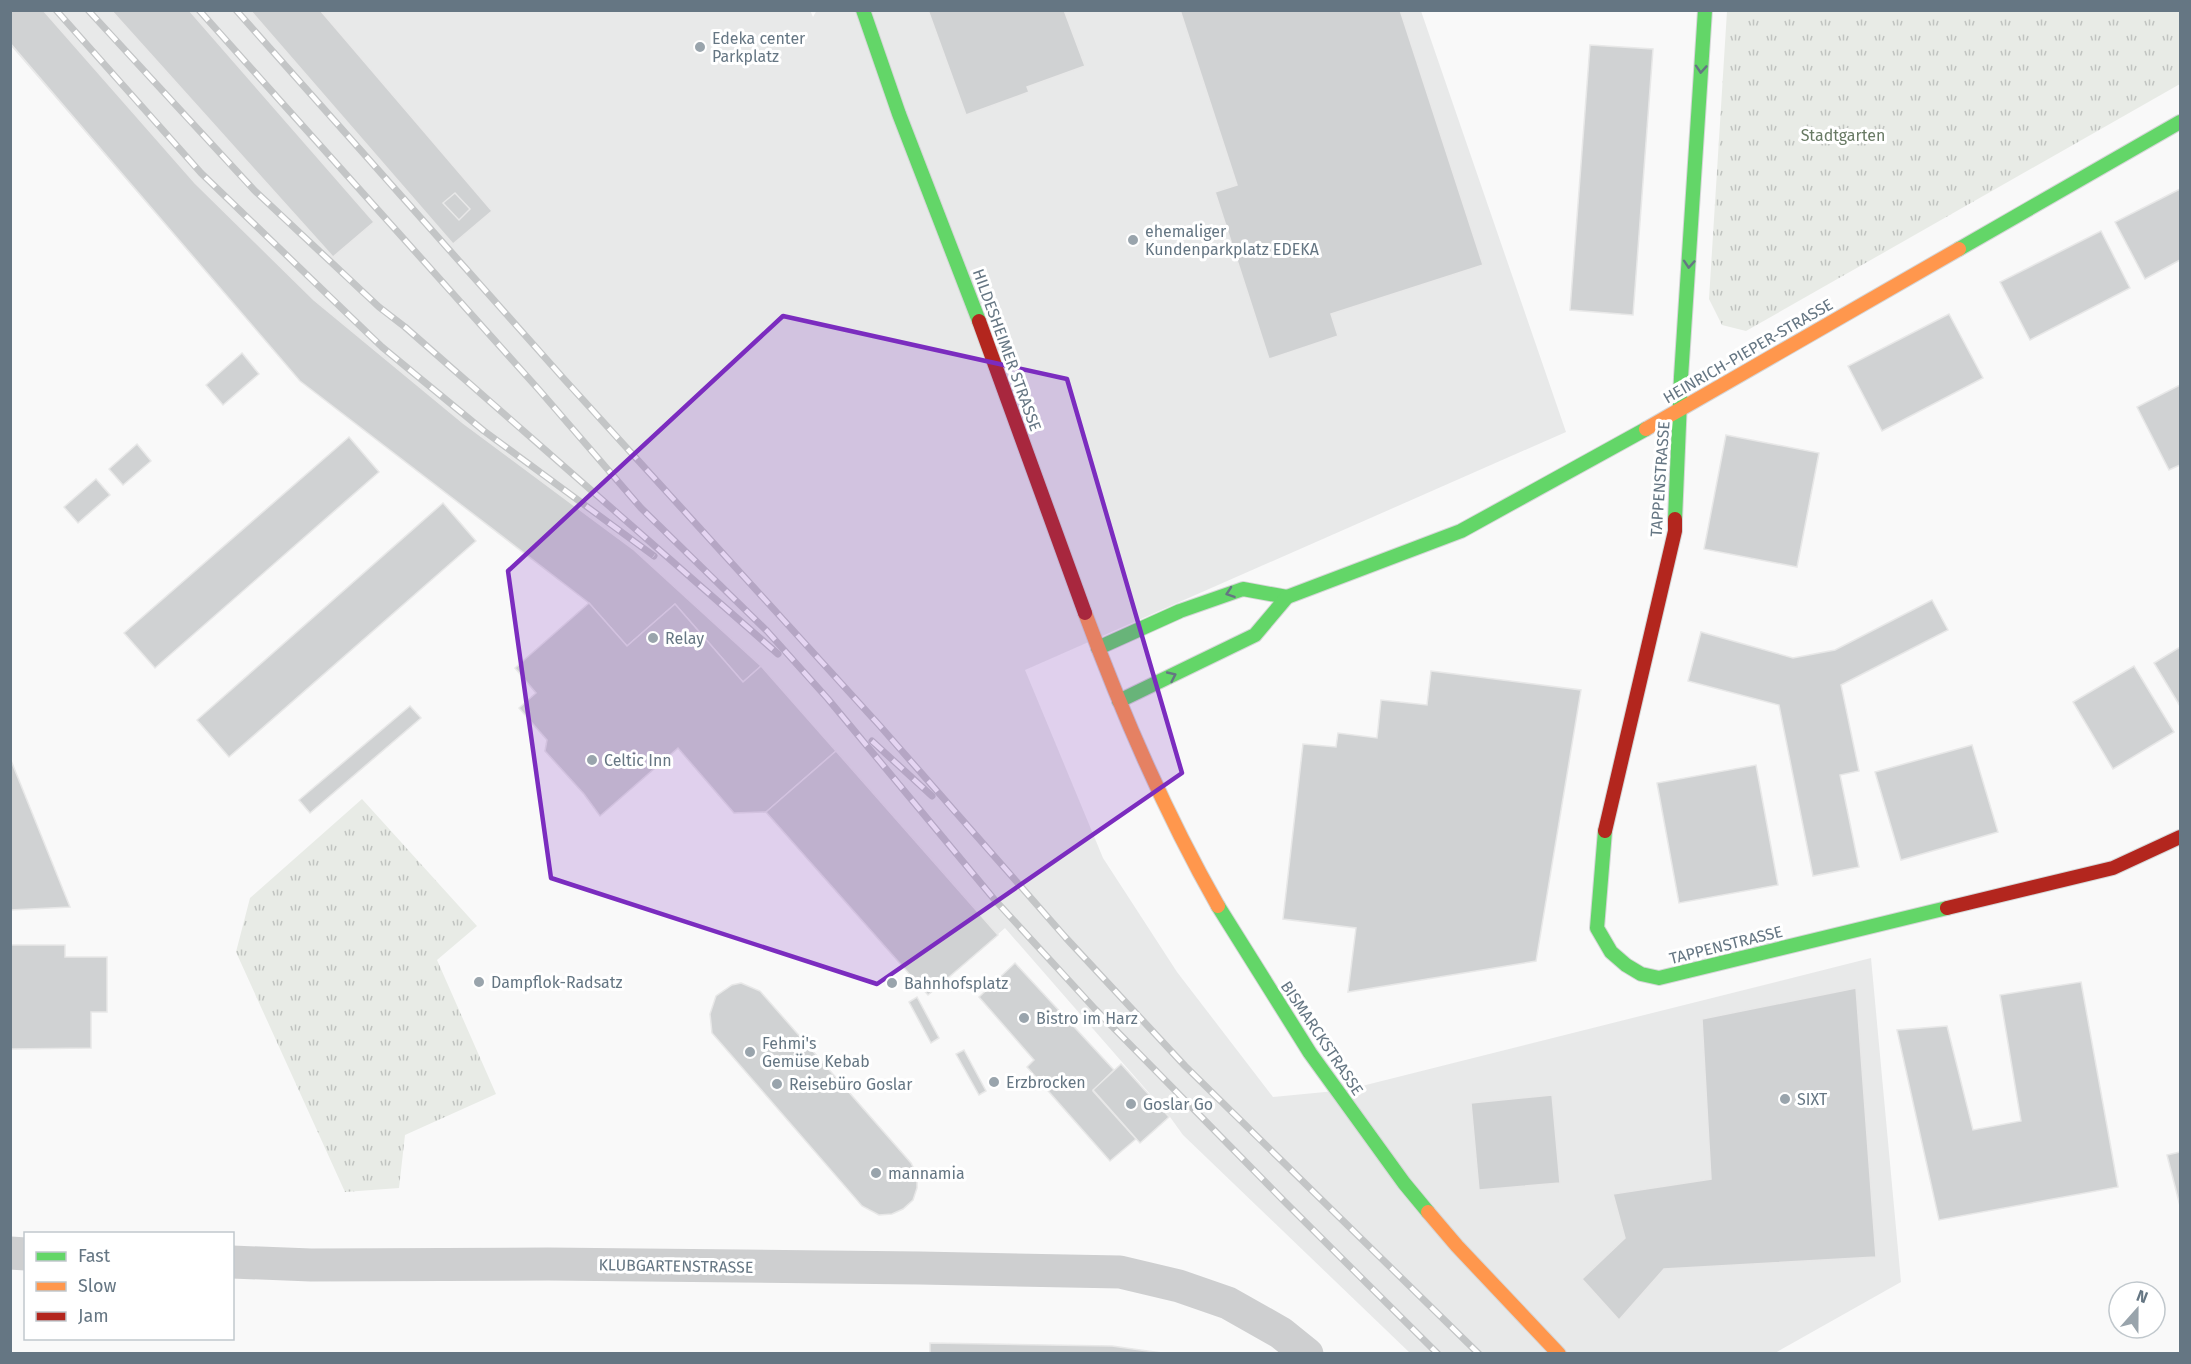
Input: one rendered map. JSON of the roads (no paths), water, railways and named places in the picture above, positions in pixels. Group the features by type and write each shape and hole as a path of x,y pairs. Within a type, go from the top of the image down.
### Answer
{"street":[{"name":"HILDESHEIMER STRASSE","path":"863,10 899,114 992,352 1065,560 1119,701"},
{"path":"1681,408 1681,377 1705,10"},
{"name":"HEINRICH-PIEPER-STRASSE","path":"1119,701 1255,635 1287,597 1461,531 1580,467 2181,122"},
{"name":"TAPPENSTRASSE","path":"1681,408 1675,531 1603,839 1597,928 1611,952 1641,974 1659,978 2113,868 2181,837"},
{"path":"1098,648 1180,611 1243,589 1287,597"},
{"name":"BISMARCKSTRASSE","path":"1119,701 1194,863 1236,937 1310,1053 1404,1183 1457,1246 1559,1353"},
{"name":"KLUBGARTENSTRASSE","path":"234,1262 311,1265 548,1264 1120,1272 1179,1286 1228,1303 1281,1333 1307,1353"}],"railway":[{"path":"56,10 201,173 382,347 484,431 654,556"},
{"path":"88,10 254,190 379,307 405,327 778,654"},
{"path":"199,10 540,391 641,508 767,631 828,699 994,899 1095,1009 1438,1354"},
{"path":"236,10 564,379 880,726 1066,938 1185,1066 1479,1354"},
{"path":"872,741 932,796"}],"place":[{"name":"Edeka center Parkplatz","path":"700,47"},
{"name":"ehemaliger Kundenparkplatz EDEKA","path":"1133,240"},
{"name":"Relay","path":"653,638"},
{"name":"Celtic Inn","path":"592,760"},
{"name":"Dampflok-Radsatz","path":"479,982"},
{"name":"Bahnhofsplatz","path":"892,983"},
{"name":"Bistro im Harz","path":"1024,1018"},
{"name":"Fehmi's Gemüse Kebab","path":"750,1052"},
{"name":"Erzbrocken","path":"994,1082"},
{"name":"Reisebüro Goslar","path":"777,1084"},
{"name":"SIXT","path":"1785,1099"},
{"name":"Goslar Go","path":"1131,1104"},
{"name":"mannamia","path":"876,1173"}],"park label":[{"name":"Stadtgarten","path":"1843,135"}]}
